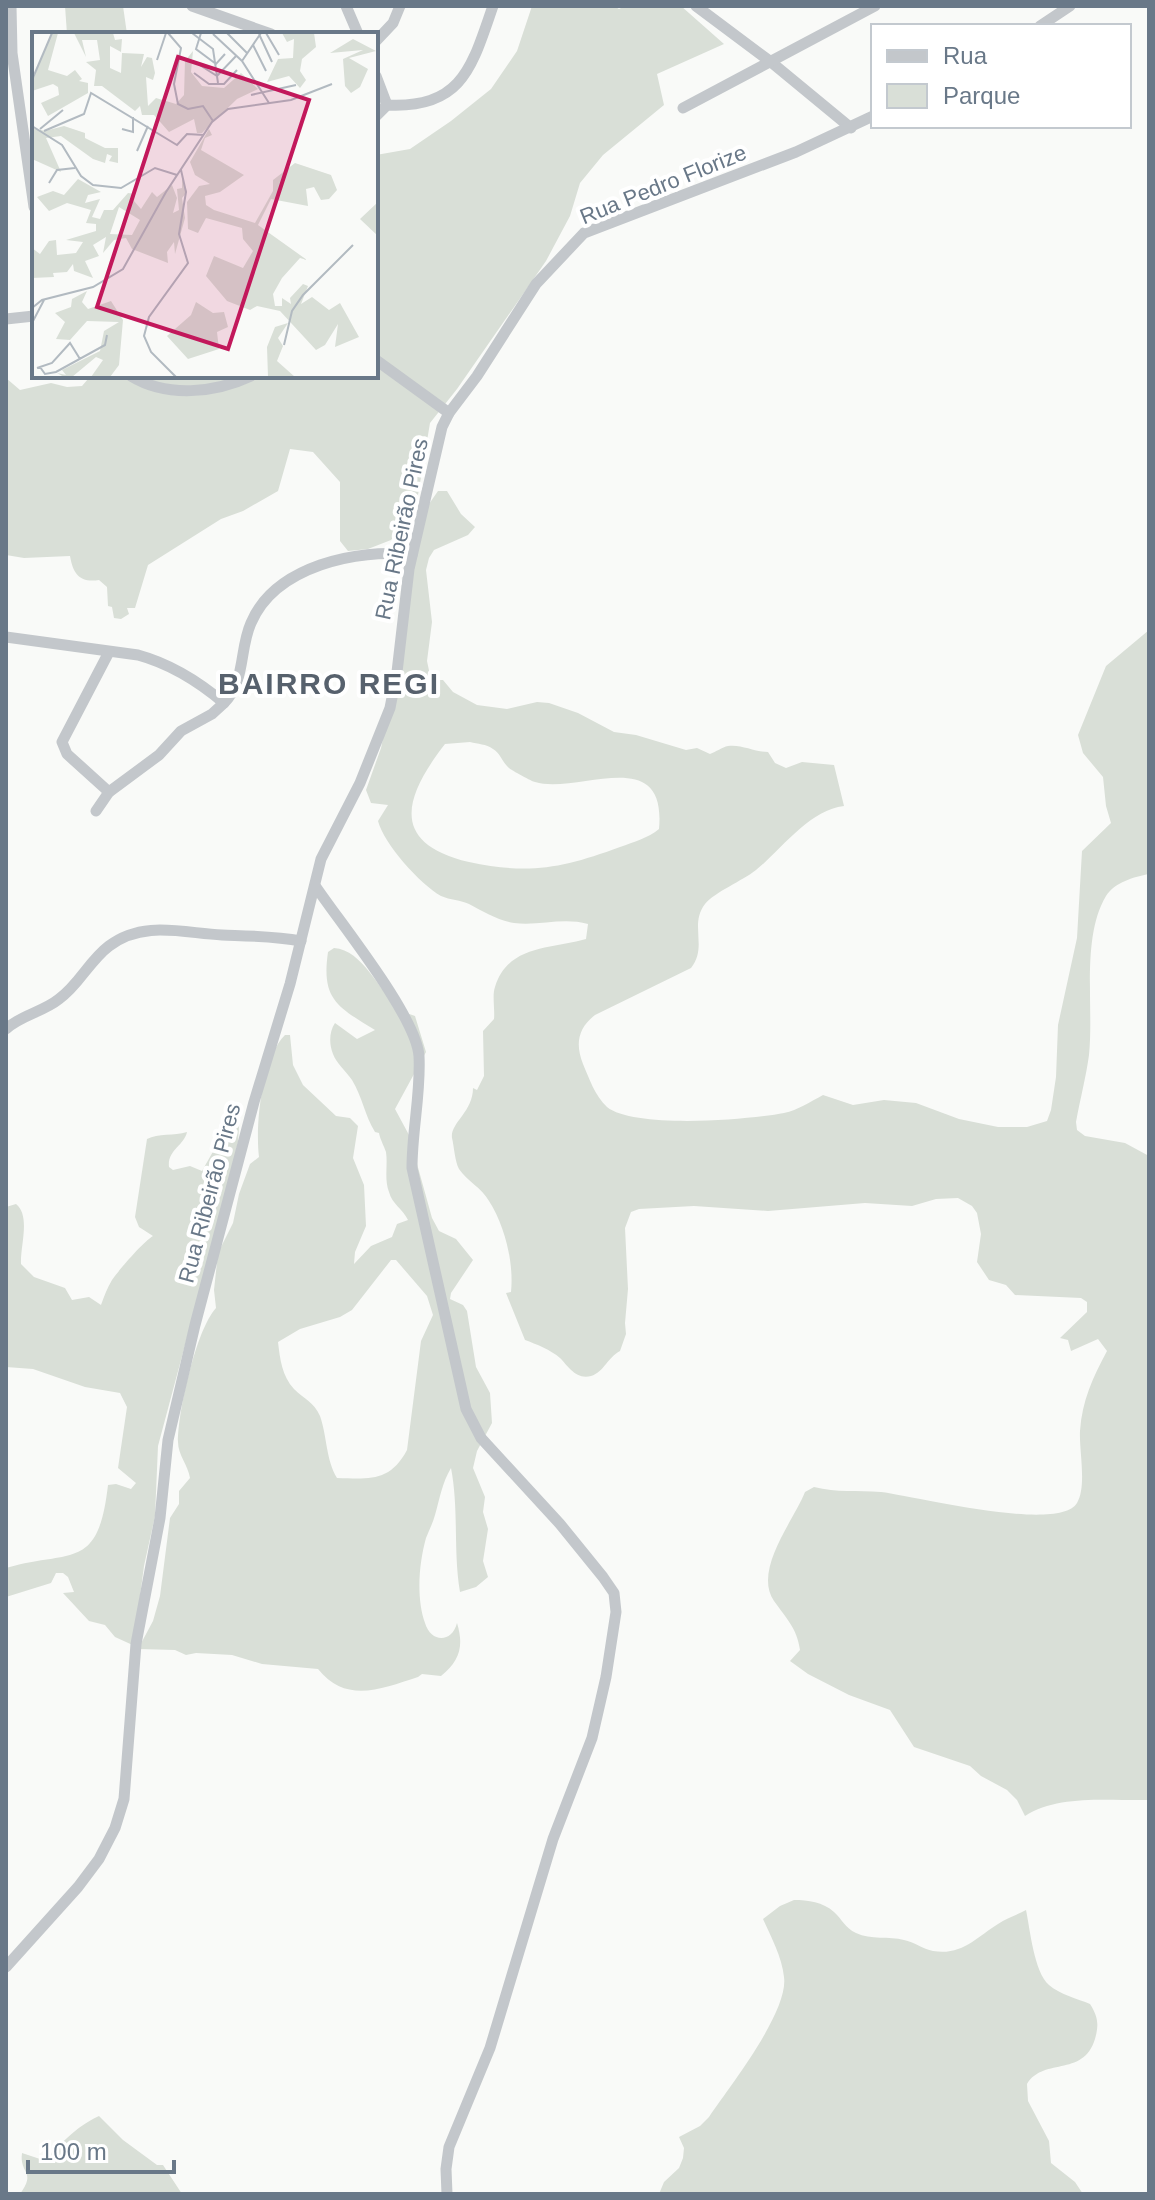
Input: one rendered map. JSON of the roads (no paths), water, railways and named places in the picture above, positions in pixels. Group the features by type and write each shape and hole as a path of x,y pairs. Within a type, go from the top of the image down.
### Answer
{"street":[{"path":"11,6 12,53 32,193"},
{"path":"192,6 265,32"},
{"path":"346,6 357,32"},
{"path":"378,39 393,23 400,6"},
{"path":"378,114 387,105 416,104 453,90 474,59 493,6"},
{"path":"696,6 851,128"},
{"path":"683,108 875,6"},
{"path":"1043,24 1070,6"},
{"path":"378,81 387,105"},
{"name":"Rua Pedro Florize","path":"449,413 477,376 536,284 584,233 851,128 871,117"},
{"path":"6,319 32,316"},
{"path":"378,361 449,413"},
{"path":"134,378 165,388 194,390 218,389 246,378"},
{"name":"Rua Ribeirão Pires","path":"6,1967 99,1859 115,1828 124,1799 136,1644 160,1518 168,1440 203,1295 316,887 321,859 360,783 390,708 412,555 442,427 449,413"},
{"path":"96,811 109,792 159,755 181,731 212,714 224,703 236,688 251,621 263,601 277,589 302,573 336,561 369,554 412,555"},
{"path":"6,637 159,661 203,686 224,703"},
{"path":"109,652 62,742 67,754 109,792"},
{"path":"316,887 409,1024 419,1053 412,1168 466,1409 481,1438 560,1524 603,1577 614,1593 616,1612 592,1738 553,1839 490,2048 449,2147 447,2194"},
{"path":"6,1029 15,1021 61,998 88,965 111,944 140,931 165,929 301,941"}],"district":[{"name":"BAIRRO REGI","path":"329,684"}]}
